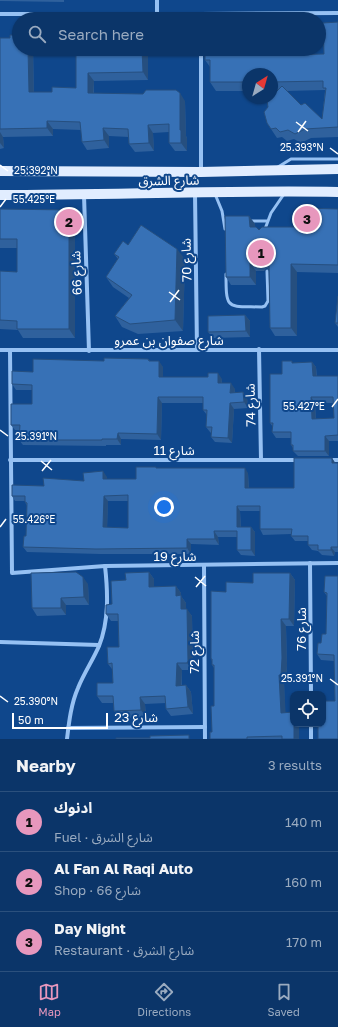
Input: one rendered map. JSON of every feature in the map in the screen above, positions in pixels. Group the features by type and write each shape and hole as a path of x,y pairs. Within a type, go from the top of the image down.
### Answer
{"main road":[{"name":"شارع الشرق","path":"0,171 201,172 338,169"},
{"name":"شارع الشرق","path":"0,195 286,191 338,192"}],"street":[{"path":"157,0 158,12"},
{"path":"326,13 338,13"},
{"path":"0,14 12,14"},
{"path":"201,56 201,172"},
{"name":"شارع 70","path":"195,193 197,350"},
{"name":"شارع 66","path":"84,195 89,351"},
{"name":"شارع 74","path":"258,349 261,460"},
{"name":"شارع صفوان بن عمرو","path":"0,350 338,350"},
{"path":"10,350 10,460"},
{"name":"شارع 11","path":"10,460 299,460"},
{"name":"شارع 19","path":"10,460 12,572 105,566 204,566 338,563"},
{"path":"322,460 338,460"},
{"name":"شارع 76","path":"310,563 311,691"},
{"path":"67,739 72,705 99,645 104,630 107,599 105,566"},
{"name":"شارع 72","path":"204,566 205,739"},
{"path":"0,642 99,645"},
{"name":"شارع 23","path":"68,728 205,727"},
{"path":"311,727 311,739"}],"lane":[{"path":"273,171 292,159 338,158"},
{"path":"265,235 267,221 286,191"},
{"path":"214,192 224,216 225,233"},
{"path":"246,221 267,221"},
{"path":"226,273 226,297 230,303 236,306 262,307 265,306 268,301 267,271"}],"building":[{"path":"338,22 338,127 305,129 295,134 288,130 280,132 276,128 271,129 267,123 264,112 268,107 268,104 278,104 278,90 282,86 301,105 305,103 322,119 326,88 323,88 323,81 278,82 278,68 242,68 242,82 210,82 210,60 205,60 205,56 326,56 326,23"},
{"path":"10,35 12,35 12,56 28,56 29,92 52,92 52,87 76,88 76,56 142,56 143,72 88,73 88,93 143,94 146,90 176,90 180,93 181,143 169,143 169,124 148,125 149,143 129,144 128,129 103,128 104,140 82,142 80,122 47,121 47,128 0,129 0,38 10,38"},
{"path":"298,208 338,209 338,265 291,264 291,328 270,328 269,263 264,263 262,260 258,263 250,263 250,277 226,277 225,216 249,216 250,227 256,227 259,230 262,227 297,227"},
{"path":"0,209 69,210 69,329 17,329 17,321 0,320 0,271 17,272 17,239 0,239"},
{"path":"141,225 177,249 175,320 130,324 115,316 132,295 106,277 119,257 114,254 123,241 128,245"},
{"path":"338,296 338,323 335,323"},
{"path":"245,315 246,331 208,332 208,316"},
{"path":"104,358 148,359 149,361 159,361 159,377 208,377 208,373 218,373 218,383 231,383 230,393 243,392 244,402 230,403 228,438 211,437 212,427 206,427 207,410 203,410 203,397 158,397 157,434 118,433 117,439 102,440 19,440 20,425 11,425 11,404 32,404 32,385 12,384 12,371 33,372 33,359 104,361"},
{"path":"282,361 292,361 292,363 312,362 313,376 338,376 338,435 325,436 325,451 293,451 293,445 291,445 291,432 272,432 273,423 270,423 270,374 282,374","holes":["311,397 333,397 334,418 312,419"]},
{"path":"294,458 332,458 332,463 338,463 338,547 331,547 331,550 318,550 318,545 308,545 308,536 291,536 292,529 260,529 260,506 237,506 237,527 251,527 251,550 237,550 237,531 214,531 215,539 187,539 187,548 96,549 23,547 24,536 26,536 27,503 25,502 25,496 12,496 12,485 44,486 43,478 84,481 83,473 103,471 103,479 136,479 136,467 245,468 245,488 294,488","holes":["128,495 128,528 103,527 104,496"]},
{"path":"76,572 83,577 84,597 61,598 61,608 32,608 31,573"},
{"path":"149,572 149,587 176,586 176,596 181,595 181,609 187,609 188,661 187,663 177,663 176,686 186,685 188,707 166,709 165,696 140,697 141,710 114,711 113,696 97,696 97,683 113,683 112,663 108,664 107,647 119,647 118,614 106,614 106,605 112,604 111,581 126,580 125,573"},
{"path":"253,573 290,573 289,619 281,619 282,658 281,675 279,675 281,713 290,712 290,727 294,727 294,739 282,739 282,736 247,737 247,739 210,739 210,732 212,732 211,706 214,706 214,665 212,665 211,659 211,591 226,592 226,582 253,583"},
{"path":"325,576 338,576 338,739 318,739 318,727 326,727 326,701 335,701 334,655 317,654 318,643 321,643 322,634 326,634 327,593 324,592"},
{"path":"189,735 189,739 116,739 150,738 150,736"}],"place":[{"name":"Day Night","path":"307,219"},
{"name":"Al Fan Al Raqi Auto","path":"69,222"},
{"name":"ادنوك","path":"261,253"}]}
